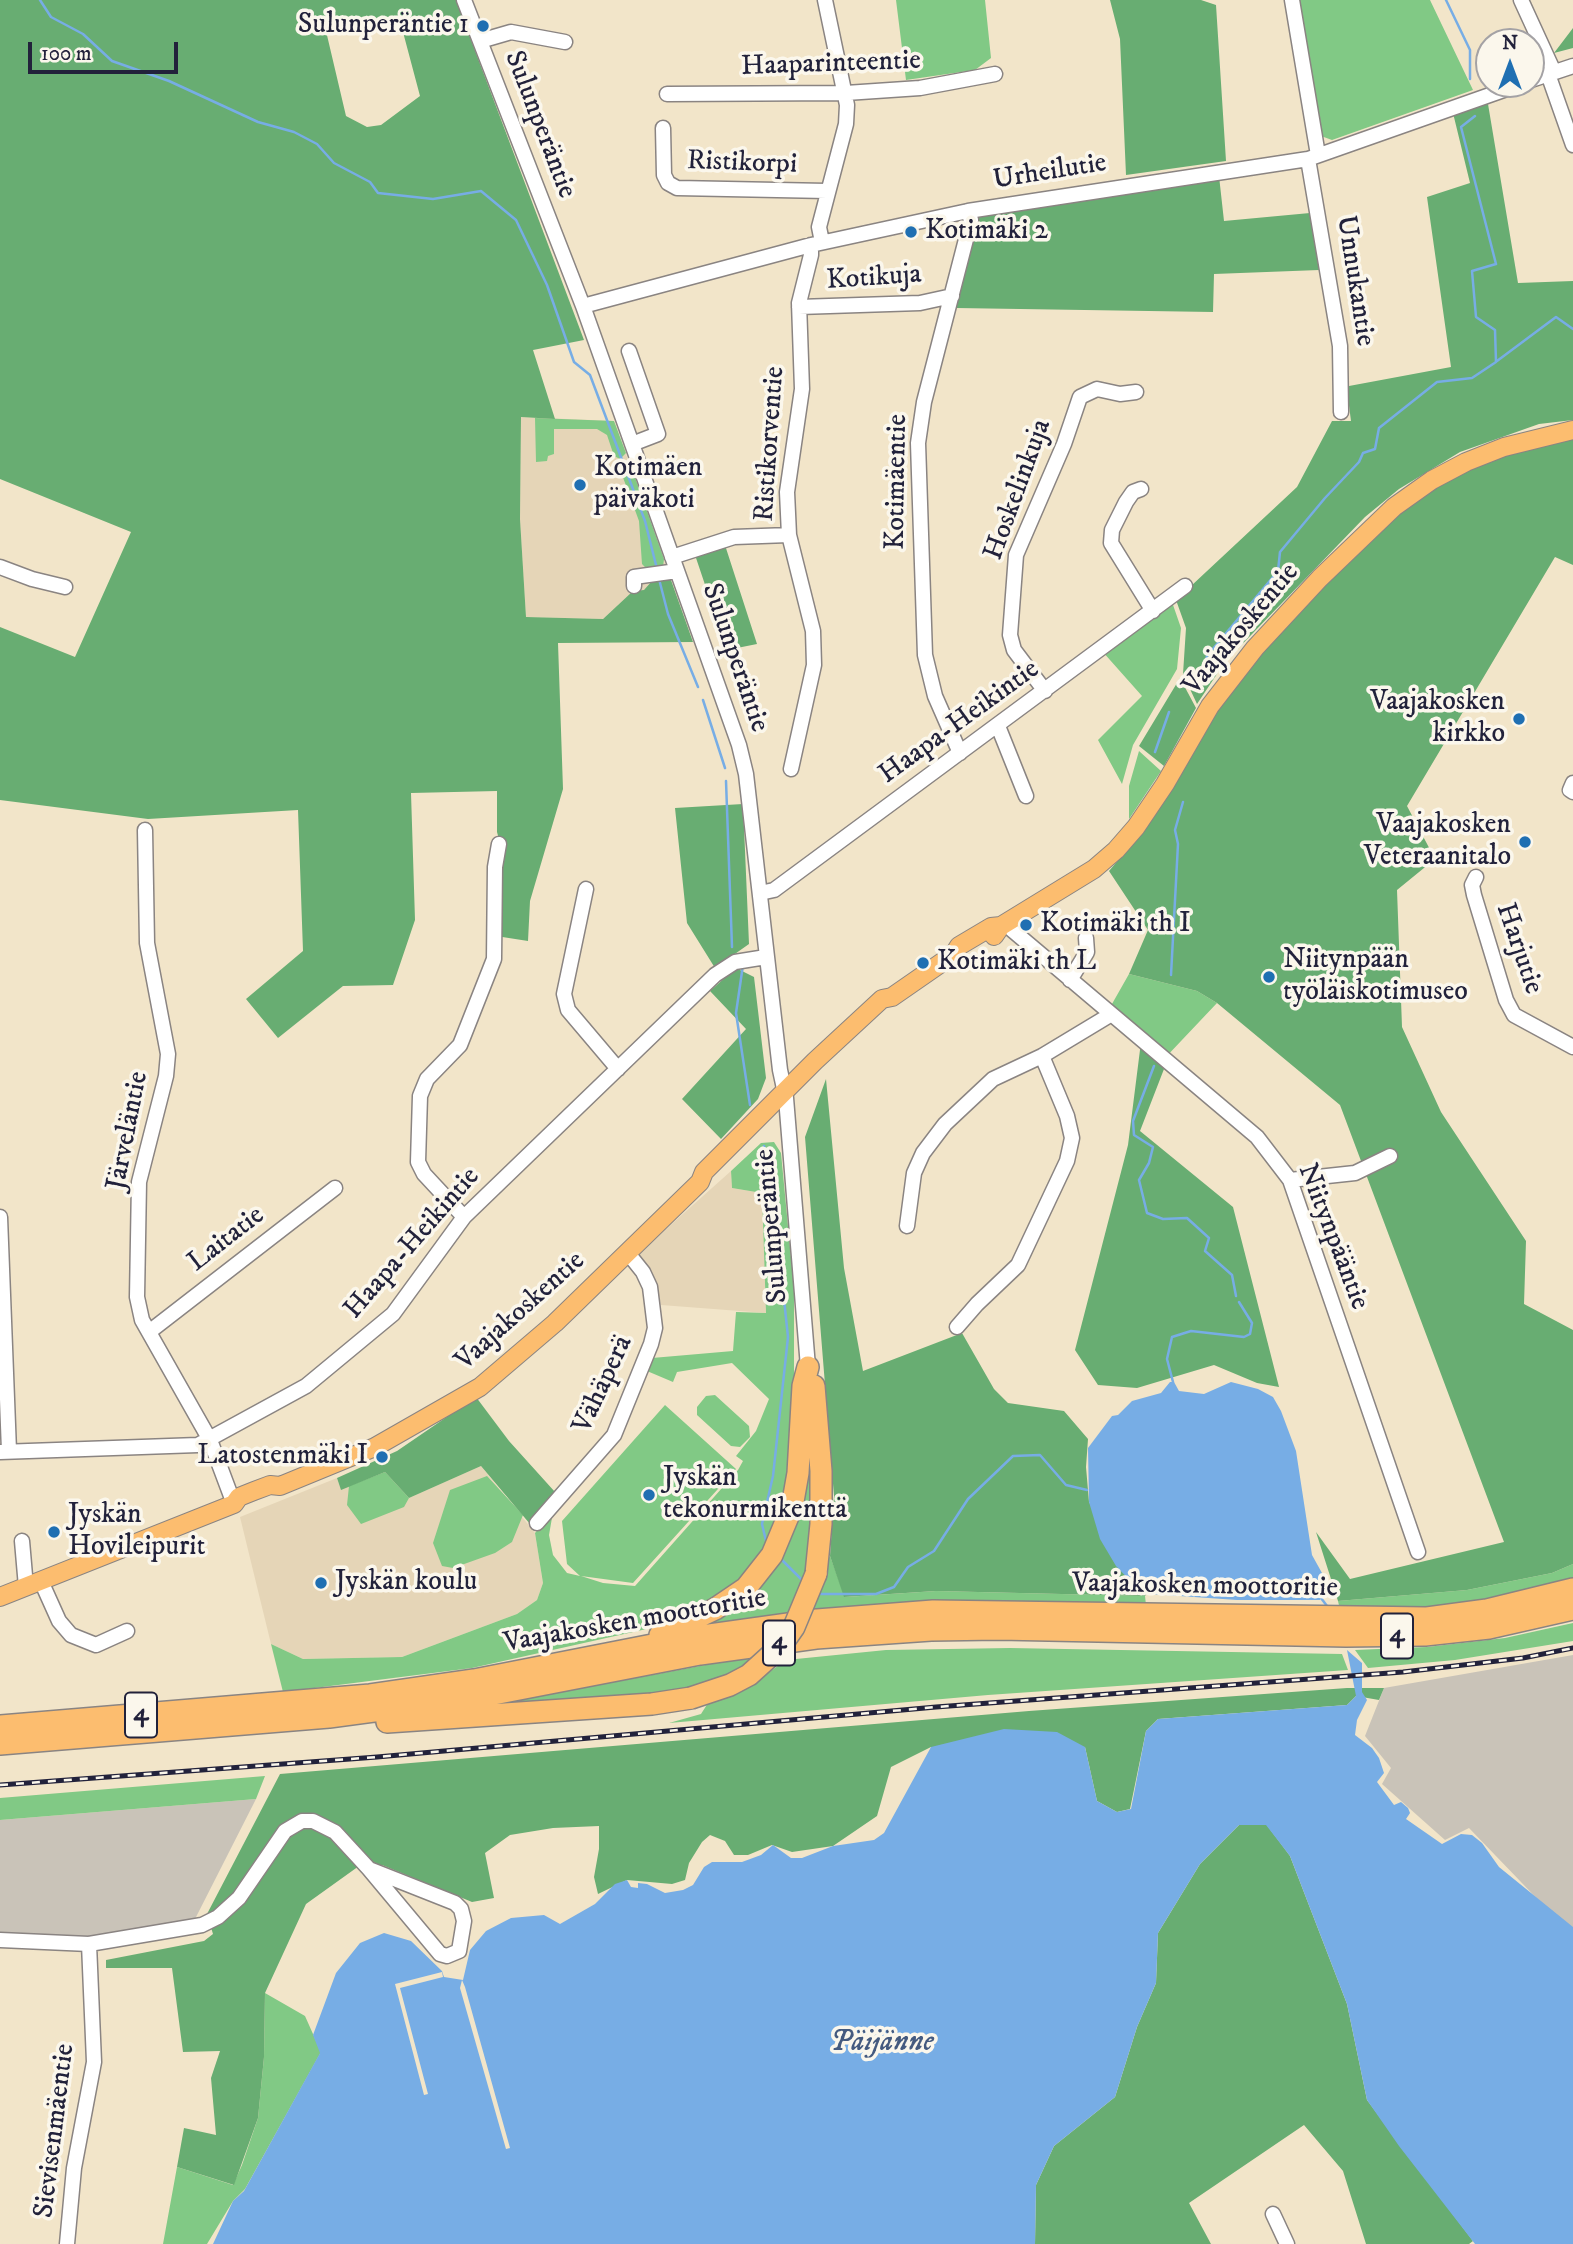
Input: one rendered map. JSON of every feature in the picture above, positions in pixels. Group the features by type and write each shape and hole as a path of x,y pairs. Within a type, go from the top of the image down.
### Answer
{"highway":[{"path":"329,1717 358,1723 422,1721 652,1704 691,1698 730,1685 764,1663 794,1627 816,1574 821,1524 821,1471 814,1386 808,1367"},
{"path":"637,1647 715,1609 736,1595 746,1588 772,1555 792,1507 798,1473 803,1386 808,1367"},
{"name":"Vaajakosken moottoritie","path":"0,1726 370,1695 474,1680 637,1647 804,1621 933,1611 1427,1618 1487,1610 1573,1589"},
{"name":"Vaajakosken moottoritie","path":"0,1744 329,1717 478,1697 700,1654 816,1638 985,1629 1425,1635 1489,1628 1573,1609"}],"main road":[{"name":"Vaajakoskentie","path":"0,1597 234,1504 239,1497 254,1491 270,1485 280,1486 375,1447 480,1387 555,1323 700,1182 721,1171 786,1098 882,999 892,997 954,954 964,953 995,935 1003,925 1094,869 1116,850 1136,827 1165,784 1210,706 1255,648 1328,569 1394,507 1432,480 1466,462 1504,447 1573,430"}],"street":[{"name":"Sulunperäntie","path":"464,0 583,306 672,557 664,573 739,744 746,774 766,957 786,1098 808,1367"},
{"name":"Ristikorventie","path":"791,769 806,713 814,665 813,631 789,535 786,492 802,389 799,307 846,124 846,93 825,0"},
{"name":"Unnukantie","path":"1292,0 1340,346 1342,412"},
{"path":"1521,0 1551,73 1573,145"},
{"path":"480,41 511,32 565,42"},
{"path":"1545,75 1573,66"},
{"name":"Haaparinteentie","path":"667,94 846,93 920,88 995,74"},
{"name":"Urheilutie","path":"583,306 816,244 968,211 1313,157 1481,98"},
{"name":"Ristikorpi","path":"663,128 664,175 668,183 677,188 827,191"},
{"name":"Kotimäentie","path":"960,753 935,696 925,655 918,443 923,402 971,220 968,211"},
{"name":"Kotikuja","path":"799,307 919,303 952,296"},
{"path":"629,351 658,434 632,444"},
{"name":"Hoskelinkuja","path":"1045,691 1014,650 1010,635 1016,555 1064,444 1080,397 1097,389 1120,394 1136,392"},
{"path":"1141,489 1133,492 1126,502 1112,530 1111,543 1153,611"},
{"path":"672,557 734,537 789,535"},
{"path":"0,567 65,587"},
{"path":"634,586 634,577 664,573"},
{"name":"Haapa-Heikintie","path":"760,893 774,890 1185,586"},
{"path":"998,726 1026,796"},
{"path":"1573,783 1570,790 1573,792"},
{"name":"Järveläntie","path":"145,830 150,968 168,1054 166,1076 139,1182 136,1297 142,1320 210,1440 234,1504"},
{"path":"464,1217 424,1174 418,1162 420,1096 427,1079 460,1045 494,959 495,867 499,845"},
{"name":"Harjutie","path":"1476,877 1472,885 1474,895 1506,1000 1514,1014 1573,1047"},
{"path":"586,889 564,993 568,1010 618,1069"},
{"name":"Niitynpääntie","path":"1003,925 1257,1137 1290,1180 1418,1552"},
{"path":"1070,980 1087,952 1086,938"},
{"name":"Haapa-Heikintie","path":"4,1452 172,1447 210,1440 306,1386 393,1314 464,1217 721,970 735,962 766,957"},
{"path":"907,1226 914,1173 923,1153 945,1124 993,1079 1042,1056 1110,1015"},
{"path":"957,1327 976,1304 1018,1265 1067,1161 1072,1138 1068,1116 1042,1056"},
{"path":"1290,1180 1354,1173 1390,1156"},
{"name":"Laitatie","path":"149,1332 335,1188"},
{"path":"0,1217 4,1452"},
{"name":"Vähäperä","path":"537,1523 614,1435 651,1344 655,1318 650,1287 643,1272 626,1252"},
{"path":"22,1541 34,1584 71,1635 96,1645 127,1631"},
{"path":"0,1940 89,1944 202,1925 218,1917 239,1898 285,1831 302,1821 313,1821 335,1832 440,1954 447,1956 459,1951 464,1921 461,1909 455,1903 369,1869"},
{"name":"Sievisenmäentie","path":"67,2244 74,2168 93,2062 89,1944"},
{"path":"1273,2214 1287,2244"}],"shaded area":[{"name":"Kotimäen päiväkoti","path":"521,417 614,421 671,580 662,578 644,590 633,591 603,619 526,617 520,519"},
{"path":"731,1171 732,1188 762,1193 766,1313 661,1305 656,1284 637,1255"},
{"path":"481,1466 535,1533 543,1583 537,1600 517,1614 402,1657 303,1659 271,1644 240,1517 337,1478 341,1489 385,1472 409,1498"},
{"path":"1573,1655 1573,1936 1469,1828 1445,1840 1382,1784 1391,1768 1365,1736 1384,1688"},
{"path":"256,1799 194,1921 88,1938 0,1935 0,1820"}],"green space":[{"path":"0,0 456,0 584,340 533,350 555,419 521,417 520,519 526,617 603,619 633,591 644,590 652,581 662,578 671,580 693,642 558,643 563,789 530,901 528,941 496,936 500,843 497,832 497,791 411,793 415,920 393,985 343,986 278,1038 246,999 303,951 298,810 148,819 0,800 0,627 75,657 131,532 0,479","holes":["399,17 420,96 381,125 367,127 346,116 326,31"]},
{"path":"896,0 985,0 991,58 975,70 906,80"},
{"path":"1110,0 1201,0 1216,5 1226,161 1126,175 1120,39"},
{"path":"1297,0 1430,0 1473,90 1332,140 1321,136"},
{"path":"1573,28 1573,48 1554,53"},
{"path":"1488,104 1518,283 1573,281 1573,420 1539,424 1460,452 1399,489 1365,517 1225,662 1197,704 1183,674 1186,628 1176,600 1297,487 1332,421 1351,421 1347,390 1349,386 1451,367 1427,197 1470,183 1453,113"},
{"path":"1219,176 1224,221 1310,213 1319,270 1214,274 1213,312 956,308 977,211"},
{"path":"535,418 614,421 626,453 620,459 614,456 607,435 597,429 554,429 554,454 548,456 547,461 536,462"},
{"path":"1573,436 1573,565 1555,557 1407,806 1435,859 1397,890 1402,1027 1441,1112 1526,1241 1524,1304 1573,1330 1573,1564 1552,1573 1467,1590 1338,1601 1316,1532 1350,1579 1504,1542 1340,1105 1217,1003 1197,991 1129,974 1148,930 1109,871 1143,831 1215,710 1259,652 1396,511 1468,467"},
{"path":"624,466 631,466 664,559 663,567 647,569 642,564 639,521 621,472"},
{"path":"724,542 757,644 727,650 694,552"},
{"path":"1172,602 1181,628 1177,669 1133,745 1122,784 1098,740 1142,696 1102,651"},
{"path":"1180,678 1196,708 1164,766 1139,746"},
{"path":"1139,751 1161,771 1129,819 1129,786"},
{"path":"743,804 749,944 715,968 687,923 675,808"},
{"path":"736,968 754,977 766,1078 758,1099 721,1139 682,1099 746,1029 710,991"},
{"path":"1129,974 1197,991 1217,1003 1164,1059 1108,1011"},
{"path":"1141,1042 1164,1069 1140,1131 1233,1207 1279,1387 1257,1383 1214,1365 1137,1388 1098,1385 1075,1350 1128,1145"},
{"path":"826,1079 844,1268 863,1371 962,1333 994,1389 1008,1403 1064,1411 1088,1439 1086,1467 1089,1502 1138,1589 1147,1593 1145,1596 936,1591 844,1597 830,1556 834,1496 805,1137"},
{"path":"774,1142 781,1153 794,1289 794,1439 784,1505 772,1538 755,1566 732,1587 684,1616 651,1628 472,1668 283,1692 271,1644 303,1659 402,1657 517,1614 537,1600 543,1583 535,1533 553,1512 549,1535 553,1555 567,1573 580,1576 567,1564 562,1521 665,1405 736,1469 633,1583 581,1576 603,1583 635,1586 738,1470 743,1461 736,1456 756,1431 769,1399 732,1363 677,1372 673,1382 647,1371 652,1358 733,1351 736,1312 766,1313 762,1193 732,1188 731,1171 761,1143"},
{"path":"807,1388 825,1563 830,1556 845,1597 936,1591 1145,1596 1146,1605 692,1627 777,1556"},
{"path":"715,1395 749,1426 750,1437 740,1447 731,1446 697,1415 697,1407 706,1396"},
{"path":"476,1397 509,1441 555,1492 530,1524 481,1466 409,1498 385,1472 341,1490 337,1478 397,1451"},
{"path":"385,1472 409,1498 404,1507 361,1524 347,1505 349,1486"},
{"path":"487,1476 523,1515 512,1542 495,1553 453,1568 442,1566 433,1543 450,1490"},
{"path":"1573,1564 1573,1578 1496,1599 1453,1606 1340,1610 1338,1601 1467,1590 1552,1573"},
{"path":"1573,1623 1573,1641 1455,1660 1368,1668 1355,1650 1427,1647 1505,1638"},
{"path":"1010,1648 1342,1654 1348,1670 988,1695 669,1723 701,1714 708,1703 746,1689 786,1660 886,1650"},
{"path":"764,1654 746,1669 681,1692 459,1711"},
{"path":"1347,1688 1384,1688 1379,1700 1356,1696 1347,1705 1158,1719 1146,1731 1130,1809 1117,1812 1097,1801 1085,1747 931,1747 891,1767 877,1816 833,1846 792,1852 772,1845 748,1855 734,1855 725,1841 710,1835 702,1842 689,1863 685,1880 672,1884 627,1880 598,1894 594,1877 599,1849 599,1826 553,1828 510,1835 485,1853 494,1898 472,1902 382,1865 359,1866 306,1904 265,1993 264,2057 258,2118 234,2185 177,2167 184,2128 216,2135 211,2078 220,2051 183,2052 172,1968 106,1968 106,1960 204,1941 213,1934 207,1914 280,1774 1029,1711"},
{"path":"265,1776 256,1799 0,1820 0,1798"},
{"path":"1239,1825 1267,1825 1290,1856 1347,2004 1367,2100 1473,2241 1469,2244 1366,2244 1343,2171 1304,2125 1189,2203 1211,2244 1035,2244 1036,2185 1054,2146 1115,2097 1137,2027 1156,1983 1158,1933 1200,1864"},
{"path":"265,1993 305,2016 321,2052 245,2189 233,2201 207,2244 163,2244 177,2167 233,2185 242,2165 258,2118 264,2057"}],"water":[{"path":"1170,1382 1174,1382 1179,1391 1204,1394 1231,1382 1258,1389 1273,1397 1296,1451 1312,1555 1332,1591 1330,1595 1324,1594 1320,1600 1237,1600 1151,1594 1138,1589 1116,1566 1100,1539 1089,1502 1088,1448 1112,1416 1118,1415 1132,1401 1161,1393"},
{"name":"Päijänne","path":"1347,1650 1362,1663 1362,1692 1367,1700 1357,1720 1355,1735 1372,1748 1379,1758 1384,1773 1377,1782 1394,1805 1401,1802 1410,1813 1406,1819 1442,1844 1461,1834 1472,1835 1482,1843 1499,1867 1573,1927 1573,2244 1475,2244 1367,2100 1347,2004 1290,1856 1266,1825 1239,1825 1200,1864 1158,1933 1156,1983 1137,2027 1115,2097 1054,2146 1036,2185 1035,2244 213,2244 233,2201 244,2191 320,2053 313,2035 336,1973 360,1943 384,1933 411,1941 442,1971 444,1977 463,1980 470,1950 486,1931 511,1918 544,1915 560,1924 595,1904 615,1884 627,1880 631,1887 638,1888 638,1883 647,1884 665,1893 683,1890 693,1885 704,1867 712,1862 742,1862 761,1855 773,1845 791,1858 802,1858 833,1846 874,1840 884,1833 931,1747 1004,1729 1057,1732 1085,1747 1097,1801 1117,1812 1131,1809 1146,1731 1158,1719 1347,1705 1356,1696"}],"pier":[{"path":"442,1972 443,1977 400,1988 428,2094 424,2095 395,1984"},
{"path":"462,1980 510,2148 506,2149 460,1988"}],"waterway":[{"path":"40,0 51,17 83,34 112,61 169,81 258,122 294,132 317,144 334,163 370,182 378,193 433,199 481,191 516,220 547,285 574,362 590,375 645,521 657,569"},
{"path":"1446,0 1470,50 1470,79"},
{"path":"1203,676 1207,656 1278,571 1280,552 1359,462 1363,453 1375,449 1379,428 1437,382 1472,378 1496,362 1495,330 1476,317 1472,271 1496,264 1461,127 1475,116"},
{"path":"1497,361 1556,317 1573,329"},
{"path":"659,579 668,614 698,687"},
{"path":"703,700 725,768"},
{"path":"1155,752 1169,712"},
{"path":"726,781 732,947"},
{"path":"1171,975 1178,844 1175,830 1183,802"},
{"path":"743,965 736,1013 750,1105"},
{"path":"1154,1066 1133,1121 1134,1135 1153,1147 1149,1163 1139,1180 1147,1213 1163,1219 1187,1218 1209,1238 1205,1251 1232,1275 1236,1296"},
{"path":"764,1146 773,1196 788,1337 773,1476 762,1524 766,1541"},
{"path":"1173,1382 1167,1359 1172,1337 1191,1331 1244,1337 1250,1334 1252,1323 1239,1302"},
{"path":"821,1594 876,1594 894,1587 908,1567 934,1551 968,1499 1013,1456 1040,1455 1066,1485 1087,1490"},
{"path":"782,1560 804,1582"},
{"path":"1321,1598 1327,1606"}],"railway":[{"path":"0,1785 377,1757 936,1707 1403,1672 1523,1658 1573,1648"}],"place":[{"name":"Sulunperäntie 1","path":"483,26"},
{"name":"Kotimäki 2","path":"911,232"},
{"name":"Kotimäen päiväkoti","path":"580,485"},
{"name":"Vaajakosken kirkko","path":"1519,719"},
{"name":"Vaajakosken Veteraanitalo","path":"1525,842"},
{"name":"Kotimäki th I","path":"1026,925"},
{"name":"Kotimäki th L","path":"923,963"},
{"name":"Niitynpään työläiskotimuseo","path":"1269,977"},
{"name":"Latostenmäki I","path":"382,1457"},
{"name":"Jyskän tekonurmikenttä","path":"649,1495"},
{"name":"Jyskän Hovileipurit","path":"54,1532"},
{"name":"Jyskän koulu","path":"321,1583"}]}
